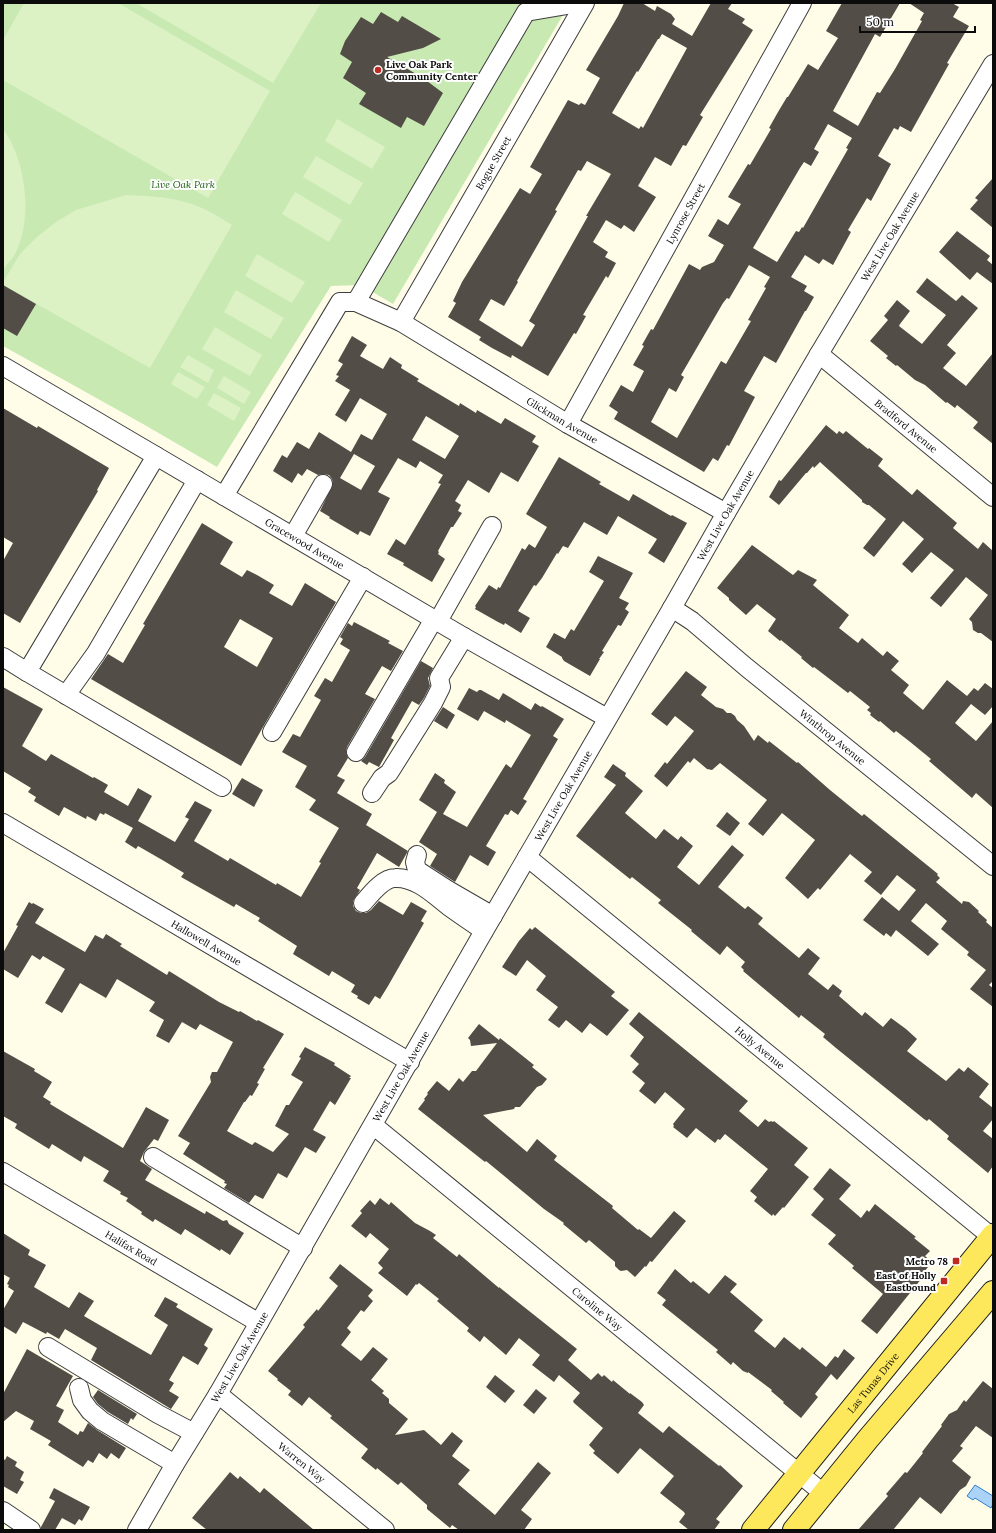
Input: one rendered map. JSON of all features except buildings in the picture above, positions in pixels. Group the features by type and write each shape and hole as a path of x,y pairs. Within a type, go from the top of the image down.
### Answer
{"main road":[{"name":"Las Tunas Drive","path":"753,1530 993,1237"},
{"path":"794,1530 823,1493 993,1292"}],"street":[{"path":"224,496 340,302 356,302 526,12 579,3"},
{"name":"Bogue Street","path":"401,322 585,3"},
{"name":"Lynrose Street","path":"568,424 802,3"},
{"name":"West Live Oak Avenue","path":"137,1530 303,1248 484,931 726,513 819,354 993,64"},
{"name":"Glickman Avenue","path":"356,302 401,322 568,424 726,513"},
{"name":"Bradford Avenue","path":"819,354 993,497"},
{"name":"Gracewood Avenue","path":"3,366 464,637 607,718"},
{"path":"27,672 156,456"},
{"path":"66,695 96,653 197,480"},
{"path":"293,536 323,484"},
{"path":"356,752 492,526"},
{"path":"272,732 362,577"},
{"name":"Winthrop Avenue","path":"672,608 692,621 746,667 993,866"},
{"path":"372,793 382,778 389,773 433,703 441,687 439,678 464,637"},
{"path":"3,657 222,787"},
{"name":"Hallowell Avenue","path":"3,823 410,1062"},
{"path":"417,855 414,862 417,870 493,916"},
{"name":"Holly Avenue","path":"527,857 993,1237"},
{"path":"363,904 376,887 394,877 412,881 434,894 450,908 484,931"},
{"name":"Caroline Way","path":"373,1125 823,1493"},
{"path":"153,1157 303,1248"},
{"name":"Halifax Road","path":"3,1172 259,1323"},
{"path":"48,1346 158,1414 194,1434"},
{"path":"79,1388 82,1400 90,1411 102,1421 175,1464"},
{"name":"Warren Way","path":"218,1394 385,1530"},
{"path":"3,1511 31,1530"}],"green space":[{"name":"Live Oak Park","path":"3,3 570,3 393,304 361,285 331,286 217,467 3,346"},
{"path":"24,3 118,3 270,91 208,198 3,80 3,40"},
{"path":"136,3 321,3 273,83"},
{"path":"337,119 385,147 372,169 325,141"},
{"path":"3,129 11,142 22,172 25,206 21,238 15,255 3,270"},
{"path":"316,156 363,183 350,205 303,177"},
{"path":"295,192 342,220 329,242 282,214"},
{"path":"126,195 183,201 206,210 232,225 150,368 3,285 3,282 20,254 38,236 56,222 76,210"},
{"path":"257,254 305,282 292,303 245,276"},
{"path":"236,290 284,318 271,339 224,312"},
{"path":"215,327 262,355 250,376 202,349"},
{"path":"188,355 214,370 208,383 180,367"},
{"path":"178,372 205,387 197,399 171,384"},
{"path":"224,376 251,392 244,404 217,388"},
{"path":"214,393 241,408 234,421 207,405"}],"water":[{"path":"975,1485 993,1496 993,1504 991,1508 975,1498 973,1500 967,1496"}],"place":[{"name":"Live Oak Park Community Center","path":"378,70"},
{"name":"Metro 78","path":"956,1261"},
{"name":"East of Holly Eastbound","path":"944,1281"}]}
